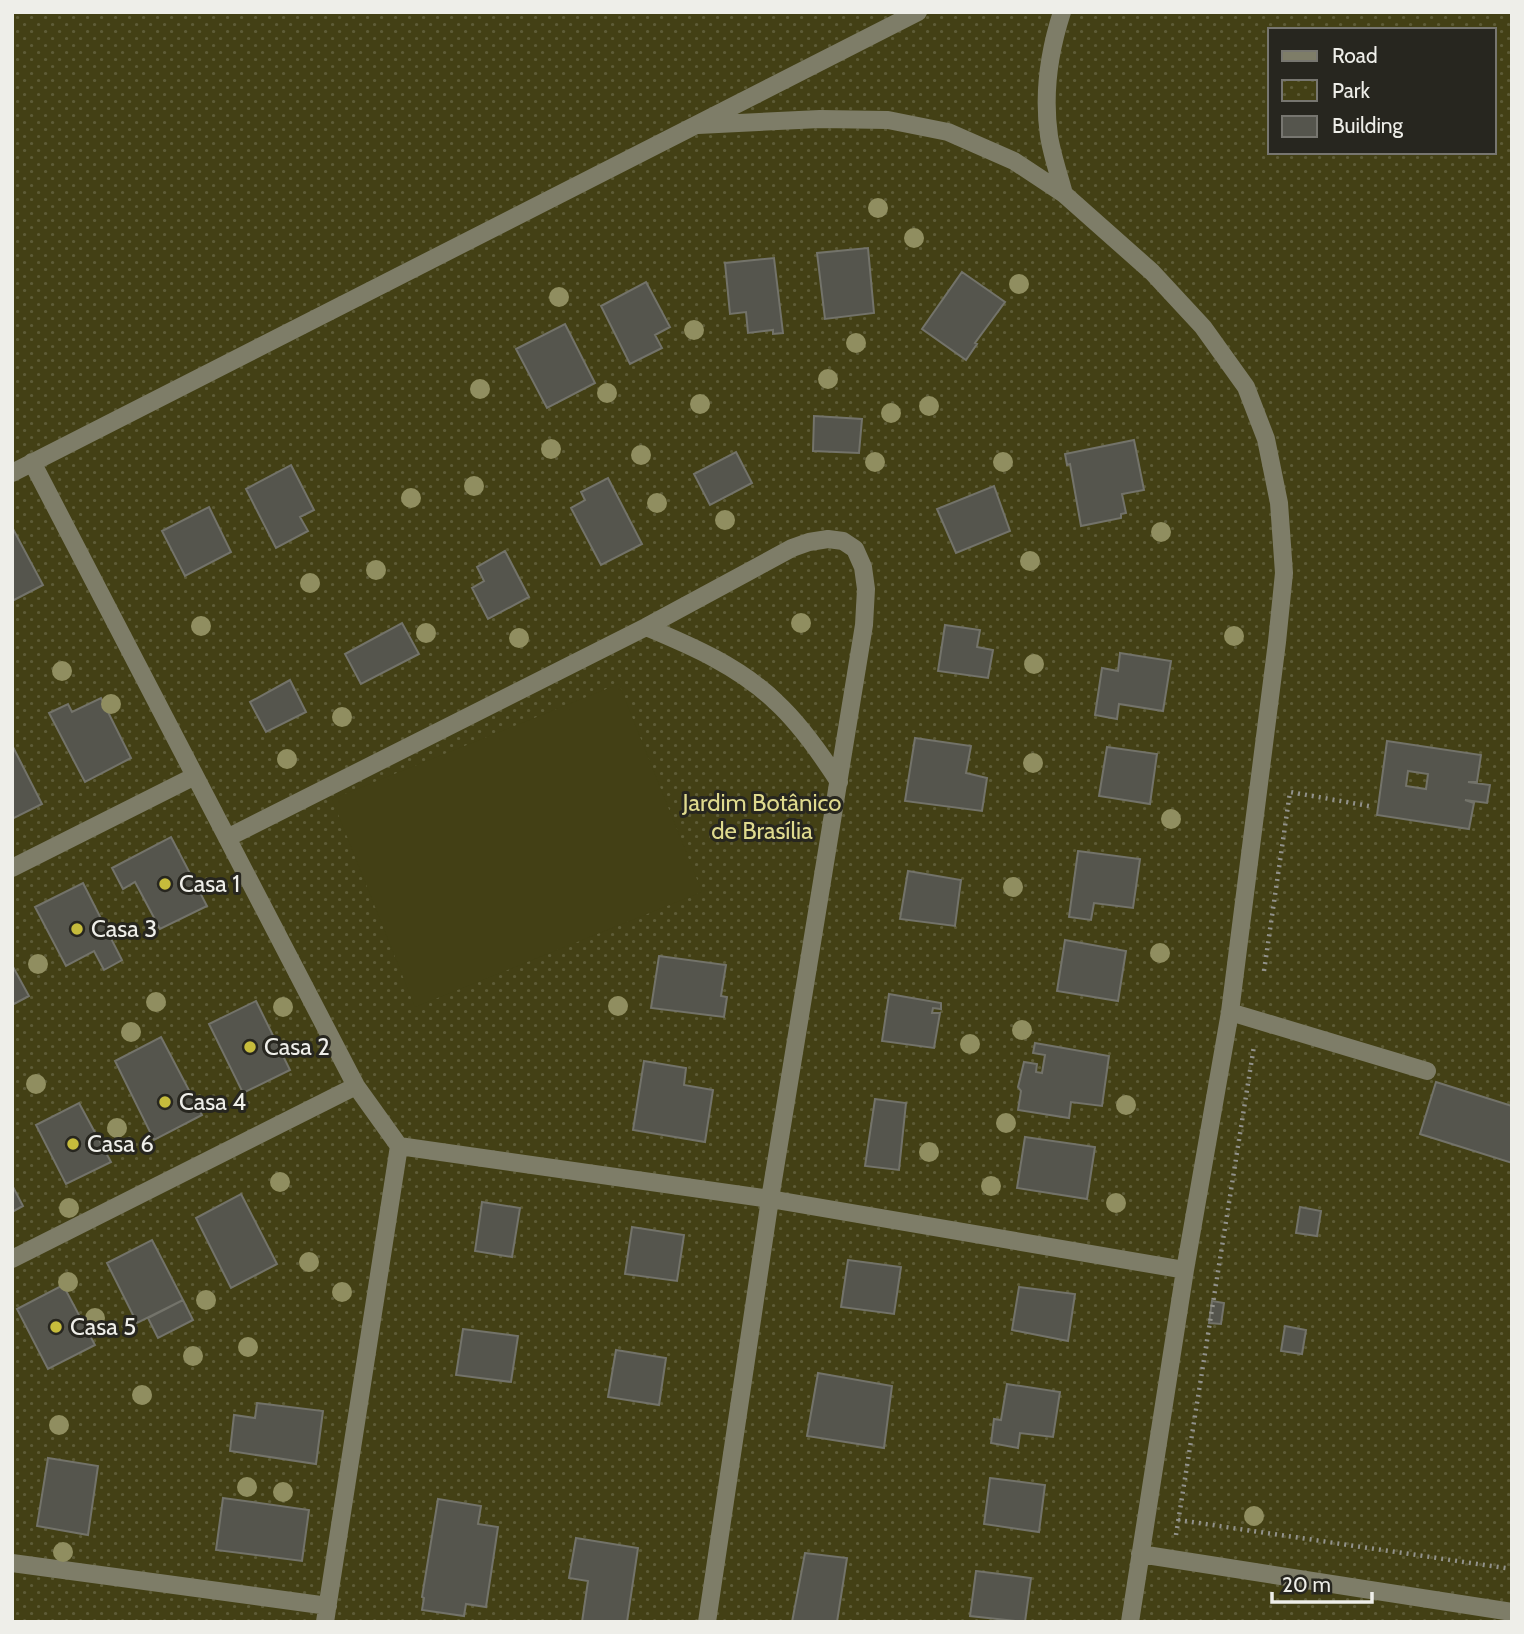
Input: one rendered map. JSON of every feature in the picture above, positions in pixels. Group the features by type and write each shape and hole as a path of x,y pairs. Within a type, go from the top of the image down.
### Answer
{"street":[{"path":"12,473 918,12"},
{"path":"1062,12 1046,84 1049,136 1064,194"},
{"path":"698,125 820,119 888,120 947,132 1014,161 1064,194 1152,272 1203,327 1246,387 1266,439 1279,503 1284,573 1277,642 1230,1012 1185,1270 1130,1622"},
{"path":"12,1563 327,1614 399,1146 356,1086 32,462"},
{"path":"227,838 646,627 792,548 828,539 843,541 855,549 863,567 866,589 864,625 770,1199 707,1622"},
{"path":"646,627 693,646 745,677 776,702 816,745 839,782"},
{"path":"12,868 195,776"},
{"path":"1230,1012 1427,1071"},
{"path":"12,1259 356,1086"},
{"path":"399,1146 770,1199 1185,1270"},
{"path":"1140,1554 1512,1612"}],"path":[{"path":"1172,1559 1290,792 1369,806"},
{"path":"1178,1520 1512,1569"}],"green space":[{"name":"Jardim Botânico de Brasília","path":"12,12 1512,12 1512,1622 12,1622"},
{"path":"619,684 702,892 415,1007 332,799"}],"building":[{"path":"868,248 874,313 825,319 817,253"},
{"path":"774,258 783,333 773,334 773,330 748,333 746,312 730,314 725,263"},
{"path":"962,272 1005,302 966,360 922,329"},
{"path":"646,282 670,327 655,335 662,348 630,364 601,306"},
{"path":"565,324 595,383 547,408 516,349"},
{"path":"814,416 862,419 859,453 813,451"},
{"path":"1134,440 1144,490 1122,494 1126,513 1121,514 1121,518 1081,526 1070,464 1067,465 1065,454"},
{"path":"736,452 752,483 710,505 694,474"},
{"path":"291,465 314,510 300,517 308,531 276,548 246,489"},
{"path":"608,478 642,544 601,565 571,508 585,500 581,492"},
{"path":"994,486 1010,531 956,553 937,509"},
{"path":"209,507 231,552 185,576 162,531"},
{"path":"12,527 43,585 12,601"},
{"path":"505,551 529,597 488,619 472,588 484,581 477,567"},
{"path":"402,623 419,654 361,684 345,654"},
{"path":"945,625 980,630 977,647 993,650 988,678 938,671"},
{"path":"1120,653 1171,661 1163,711 1119,704 1117,719 1095,715 1102,668 1118,671"},
{"path":"290,680 306,712 266,732 250,702"},
{"path":"101,698 131,758 85,782 49,713 68,704 72,712"},
{"path":"915,738 971,746 966,773 987,778 982,811 905,801"},
{"path":"1387,741 1481,755 1477,782 1468,782 1490,785 1487,803 1465,800 1474,803 1469,829 1377,815","holes":["1408,771 1428,774 1426,789 1406,786"]},
{"path":"12,745 42,804 12,819"},
{"path":"1107,747 1157,754 1150,804 1099,796"},
{"name":"Casa 1","path":"171,837 207,906 160,929 135,882 123,889 112,868"},
{"path":"1078,851 1140,859 1133,908 1094,903 1091,920 1069,917"},
{"path":"908,871 961,880 955,926 900,919"},
{"name":"Casa 3","path":"83,883 122,960 104,970 94,951 66,966 35,907"},
{"path":"1065,940 1126,951 1118,1001 1057,991"},
{"path":"659,956 726,965 721,996 727,997 724,1017 651,1008"},
{"path":"12,965 29,996 12,1005"},
{"path":"889,994 941,1003 941,1009 933,1008 932,1013 940,1013 934,1048 882,1041"},
{"name":"Casa 2","path":"256,1001 290,1070 243,1093 209,1024"},
{"name":"Casa 4","path":"161,1037 202,1115 154,1140 115,1061"},
{"path":"1035,1043 1109,1056 1102,1106 1071,1102 1069,1118 1018,1110 1021,1091 1018,1087 1024,1062 1037,1064 1036,1072 1042,1073 1045,1055 1033,1053"},
{"path":"644,1061 686,1068 684,1085 713,1090 705,1142 633,1130"},
{"path":"1436,1082 1512,1106 1512,1163 1420,1134"},
{"path":"875,1099 906,1103 899,1170 865,1166"},
{"name":"Casa 6","path":"79,1103 111,1162 66,1184 36,1125"},
{"path":"1025,1137 1095,1147 1087,1199 1017,1188"},
{"path":"12,1185 23,1206 12,1212"},
{"path":"241,1194 277,1264 231,1288 196,1218"},
{"path":"482,1202 520,1208 512,1257 475,1251"},
{"path":"1300,1207 1321,1211 1317,1236 1296,1233"},
{"path":"632,1227 684,1235 677,1281 625,1274"},
{"path":"152,1240 183,1300 137,1323 107,1263"},
{"path":"848,1260 901,1267 894,1314 841,1307"},
{"name":"Casa 5","path":"63,1285 95,1345 48,1369 17,1309"},
{"path":"1019,1287 1075,1294 1068,1341 1012,1330"},
{"path":"183,1300 193,1320 158,1338 148,1318"},
{"path":"1212,1301 1224,1303 1221,1324 1209,1323"},
{"path":"1285,1326 1306,1330 1302,1354 1281,1351"},
{"path":"463,1329 518,1336 511,1382 456,1375"},
{"path":"616,1350 666,1358 659,1405 608,1397"},
{"path":"818,1373 892,1386 884,1448 807,1436"},
{"path":"1007,1384 1060,1392 1053,1437 1020,1433 1018,1448 991,1443 994,1419 1001,1420"},
{"path":"257,1403 323,1411 316,1464 230,1451 234,1415 255,1418"},
{"path":"48,1458 98,1466 88,1535 37,1526"},
{"path":"990,1478 1045,1485 1039,1532 984,1524"},
{"path":"223,1498 309,1510 302,1561 216,1550"},
{"path":"438,1499 481,1506 478,1524 498,1527 486,1607 466,1604 464,1616 422,1610"},
{"path":"576,1538 638,1548 627,1622 582,1622 588,1581 569,1578"},
{"path":"805,1553 847,1558 837,1622 792,1622"},
{"path":"976,1571 1031,1578 1025,1622 970,1616"}],"place":[{"name":"Casa 1","path":"165,884"},
{"name":"Casa 3","path":"77,929"},
{"name":"Casa 2","path":"250,1047"},
{"name":"Casa 4","path":"165,1102"},
{"name":"Casa 6","path":"73,1144"},
{"name":"Casa 5","path":"56,1327"}]}
